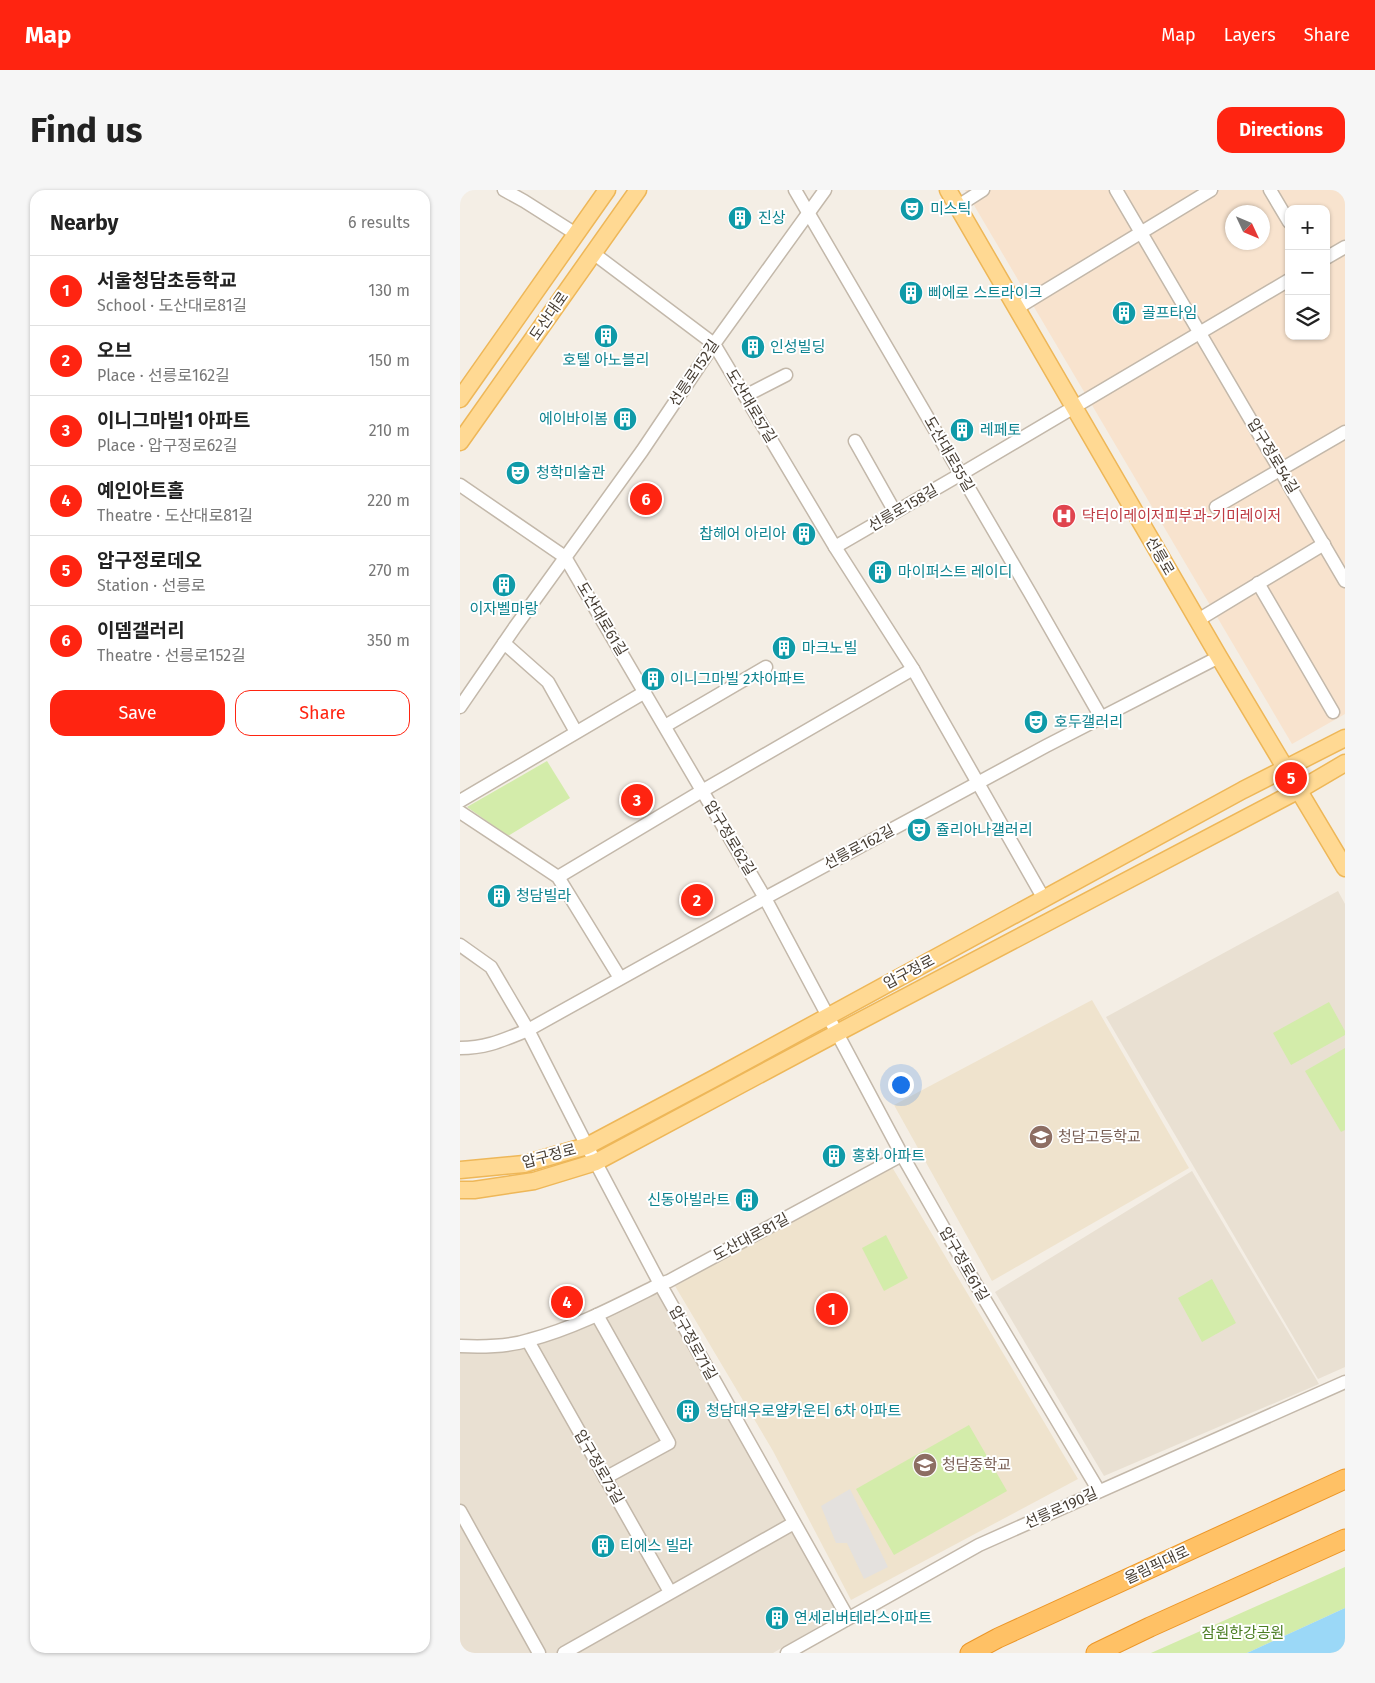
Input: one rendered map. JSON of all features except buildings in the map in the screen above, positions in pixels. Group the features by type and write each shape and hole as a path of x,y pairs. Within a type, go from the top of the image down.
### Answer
{"highway":[{"name":"올림픽대로","path":"970,1653 998,1638 1345,1479"},
{"path":"1096,1653 1345,1539"}],"main road":[{"name":"도산대로","path":"460,399 607,190"},
{"name":"도산대로","path":"460,442 638,190"},
{"name":"선릉로","path":"948,190 1219,657 1345,868"},
{"name":"압구정로","path":"460,1170 524,1164 587,1146 1243,790 1345,738"},
{"name":"압구정로","path":"460,1190 474,1190 534,1181 596,1162 1299,790 1345,763"}],"street":[{"path":"504,190 576,234"},
{"name":"도산대로55길","path":"795,190 1102,719"},
{"name":"선릉로152길","path":"460,707 642,451 714,344 825,190"},
{"path":"958,206 983,190"},
{"name":"압구정로54길","path":"1116,190 1198,333 1281,469 1324,544 1343,572"},
{"path":"1017,308 1211,190"},
{"path":"1270,190 1285,215"},
{"path":"1330,256 1345,247"},
{"name":"도산대로57길","path":"593,253 714,344 835,547 913,669 1044,899"},
{"name":"선릉로158길","path":"835,547 1285,282"},
{"path":"745,396 786,375"},
{"path":"1216,507 1345,432"},
{"path":"855,441 896,512"},
{"name":"도산대로61길","path":"460,485 565,557 646,692 702,791"},
{"path":"1198,620 1324,544"},
{"path":"1258,583 1333,712"},
{"path":"504,643 548,682 576,732"},
{"name":"선릉로162길","path":"460,1048 486,1046 528,1030 765,898 1046,746 1102,719 1219,657"},
{"path":"665,726 766,667"},
{"path":"702,791 913,669"},
{"path":"460,801 646,692"},
{"name":"압구정로62길","path":"558,877 702,791 765,898 837,1033"},
{"path":"460,812 558,877 620,978"},
{"name":"압구정로71길","path":"460,946 491,967 528,1030 660,1284 848,1618"},
{"name":"압구정로61길","path":"837,1033 902,1155 982,1295 1099,1491"},
{"name":"도산대로81길","path":"460,1346 480,1347 528,1341 597,1315 669,1281 902,1155"},
{"path":"597,1315 669,1443 606,1478"},
{"name":"압구정로73길","path":"528,1341 670,1592"},
{"name":"선릉로190길","path":"787,1653 979,1545 1345,1382"},
{"path":"460,1512 539,1653"},
{"path":"564,1653 794,1523"}],"shaded area":[{"path":"965,190 1345,190 1345,714 1292,744"},
{"path":"1338,891 1345,904 1345,1367 1318,1379 1106,1017"},
{"name":"청담고등학교","path":"1092,1000 1189,1168 992,1281 894,1105"},
{"path":"892,1167 1078,1479 851,1600 773,1451 675,1286"},
{"path":"1192,1171 1319,1384 1104,1476 995,1292"},
{"path":"659,1288 840,1614 773,1653 460,1653 460,1351 535,1343"},
{"path":"850,1489 888,1567 864,1579 847,1543 836,1543 821,1506"}],"green space":[{"path":"547,761 570,798 508,836 467,807"},
{"path":"1329,1002 1345,1031 1345,1035 1291,1065 1273,1033"},
{"path":"1345,1048 1345,1130 1341,1132 1305,1071"},
{"path":"886,1235 908,1278 884,1291 862,1248"},
{"path":"1212,1279 1236,1323 1202,1342 1178,1298"},
{"path":"969,1425 1007,1491 894,1555 856,1489"},
{"name":"잠원한강공원","path":"1345,1567 1345,1608 1247,1653 1151,1653"}],"water":[{"path":"1345,1608 1345,1653 1247,1653"}],"place":[{"name":"미스틱","path":"912,209"},
{"name":"진상","path":"740,218"},
{"name":"삐에로 스트라이크","path":"911,293"},
{"name":"골프타임","path":"1124,313"},
{"name":"호텔 아노블리","path":"606,336"},
{"name":"인성빌딩","path":"753,347"},
{"name":"에이바이봄","path":"625,419"},
{"name":"레페토","path":"962,430"},
{"name":"청학미술관","path":"518,473"},
{"name":"이뎀갤러리","path":"646,499"},
{"name":"닥터이레이저피부과-기미레이저","path":"1064,516"},
{"name":"찹헤어 아리아","path":"804,534"},
{"name":"마이퍼스트 레이디","path":"880,572"},
{"name":"이자벨마랑","path":"504,585"},
{"name":"마크노빌","path":"784,648"},
{"name":"이니그마빌 2차아파트","path":"653,679"},
{"name":"호두갤러리","path":"1036,722"},
{"name":"압구정로데오","path":"1291,778"},
{"name":"이니그마빌1 아파트","path":"637,800"},
{"name":"쥴리아나갤러리","path":"919,830"},
{"name":"청담빌라","path":"499,896"},
{"name":"오브","path":"697,900"},
{"name":"청담고등학교","path":"1041,1137"},
{"name":"홍화 아파트","path":"834,1156"},
{"name":"신동아빌라트","path":"747,1200"},
{"name":"예인아트홀","path":"567,1302"},
{"name":"서울청담초등학교","path":"832,1309"},
{"name":"청담대우로얄카운티 6차 아파트","path":"688,1411"},
{"name":"청담중학교","path":"925,1465"},
{"name":"티에스 빌라","path":"603,1546"},
{"name":"연세리버테라스아파트","path":"777,1618"}]}
